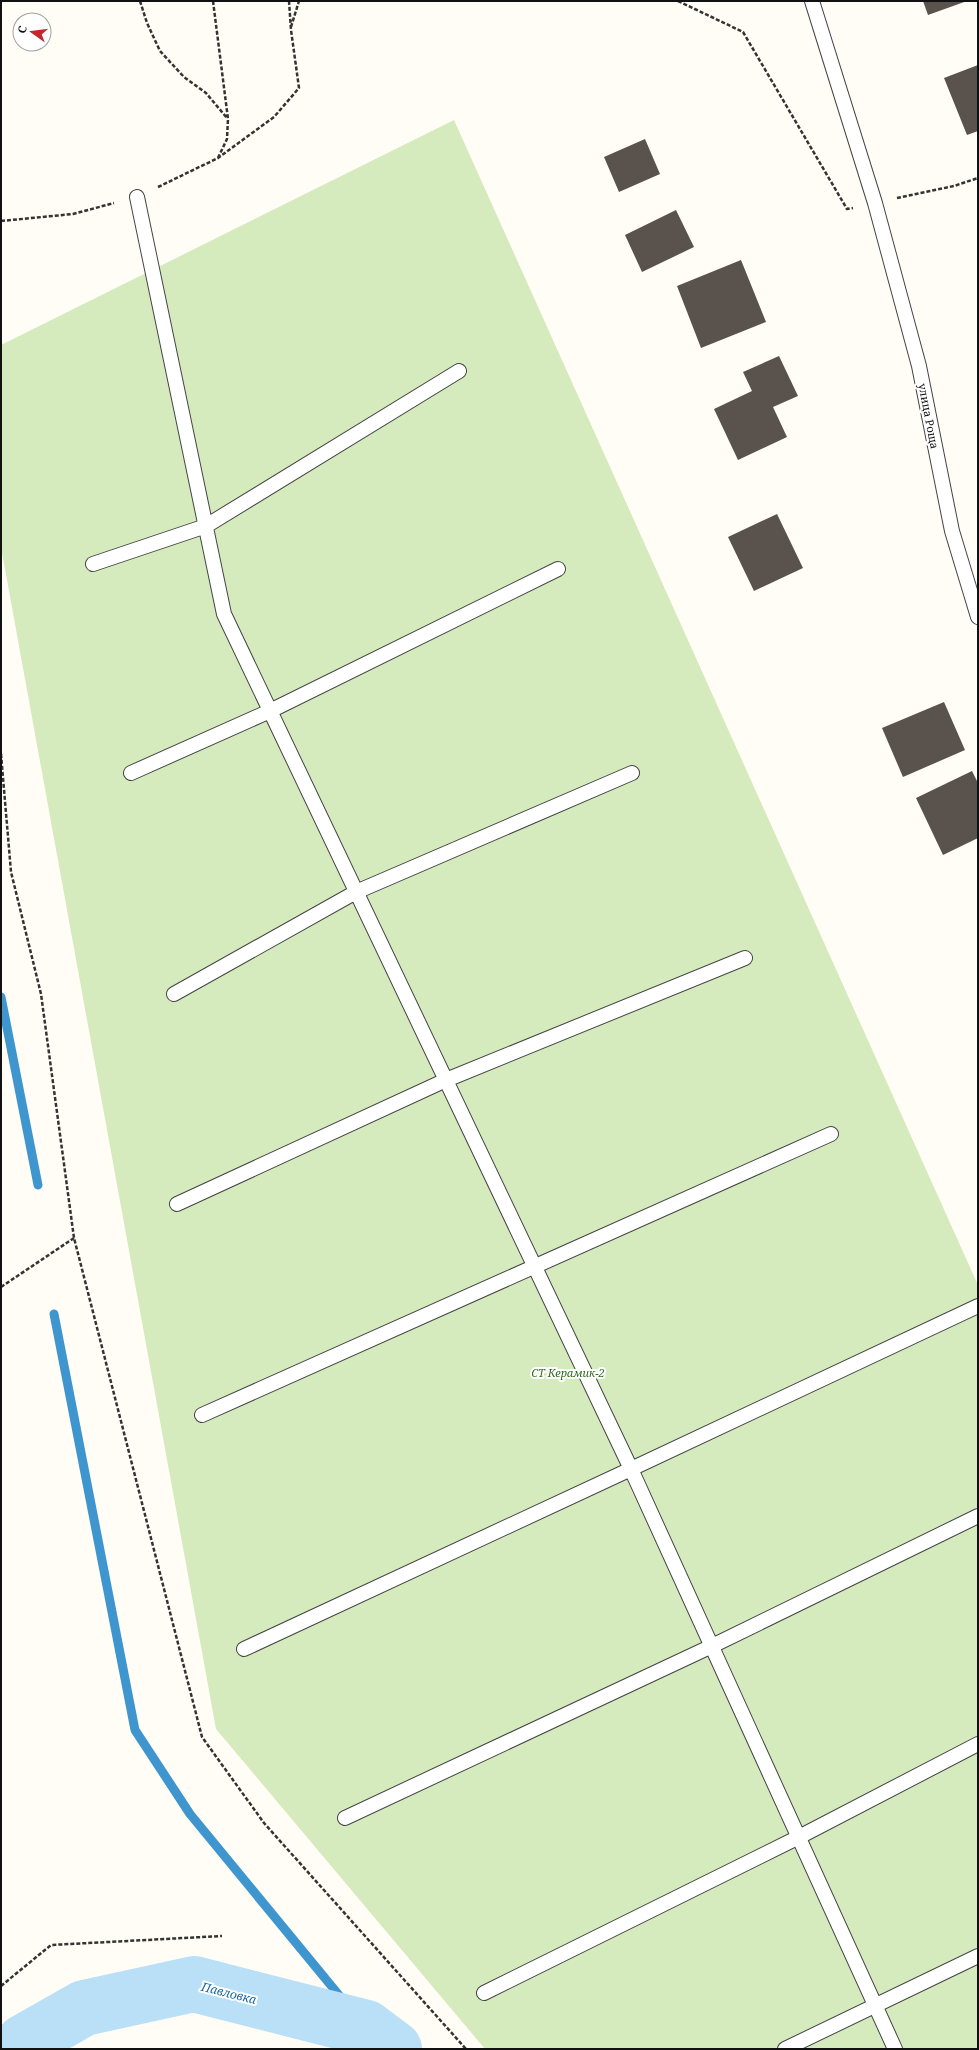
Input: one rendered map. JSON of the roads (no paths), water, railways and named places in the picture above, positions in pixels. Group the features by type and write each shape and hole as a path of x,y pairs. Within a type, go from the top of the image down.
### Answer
{"lane":[{"name":"улица Роща","path":"812,1 876,209 919,366 952,531 978,617"},
{"path":"137,197 224,614 631,1469 895,2049"},
{"path":"93,564 206,526 459,371"},
{"path":"131,773 270,711 558,569"},
{"path":"174,994 356,892 632,773"},
{"path":"177,1204 446,1080 745,958"},
{"path":"202,1415 831,1134"},
{"path":"244,1649 978,1306"},
{"path":"345,1818 712,1646 978,1516"},
{"path":"484,1993 798,1837 978,1744"},
{"path":"785,2049 978,1956"}],"waterway":[{"path":"1,997 38,1185"},
{"path":"54,1314 135,1730 190,1814 366,2028"},
{"name":"Павловка","path":"21,2049 24,2042 84,2008 194,1984 366,2028 394,2049"}],"park label":[{"name":"СТ Керамик-2","path":"568,1372"}]}
